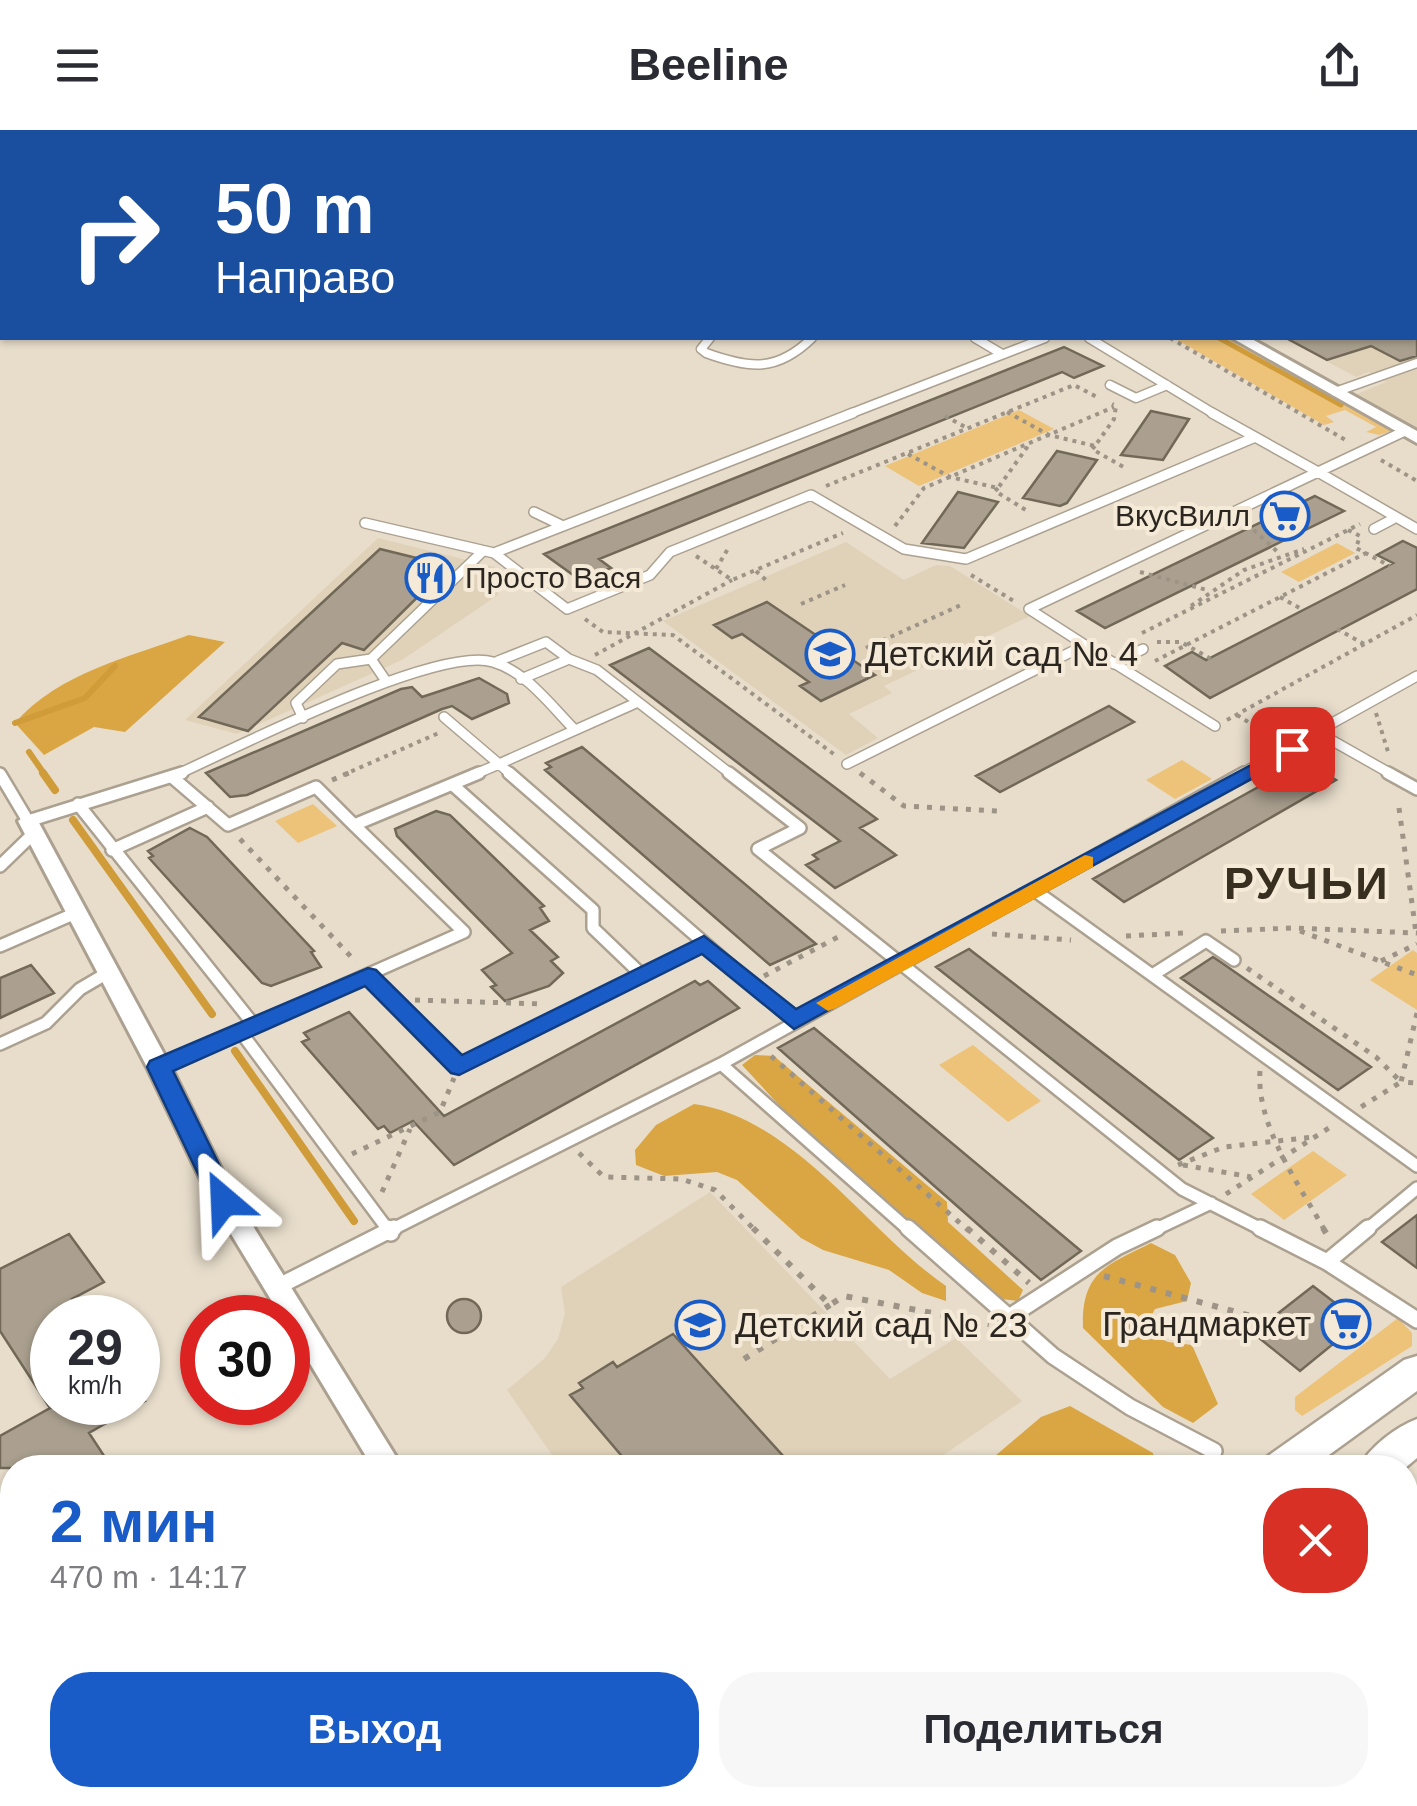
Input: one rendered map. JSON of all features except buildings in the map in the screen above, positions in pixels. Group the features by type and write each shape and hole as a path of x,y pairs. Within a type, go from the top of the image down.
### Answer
{"main road":[{"path":"1299,1455 1417,1371"},
{"path":"1393,1455 1417,1435"}],"street":[{"path":"1244,340 1411,435"},
{"path":"31,827 159,1067 224,1201 381,1455"}],"lane":[{"path":"708,340 701,350 706,353 764,367 790,360 810,340"},
{"path":"979,340 1002,354"},
{"path":"365,523 494,553 1040,340"},
{"path":"1091,340 1417,530"},
{"path":"1335,392 1417,363"},
{"path":"1110,384 1136,398 1166,385"},
{"path":"1029,609 1364,450 1411,435"},
{"path":"494,553 566,610 650,574 670,552 811,495 905,552 947,560 982,554 1254,438"},
{"path":"534,512 564,526"},
{"path":"1374,529 1394,519"},
{"path":"303,718 296,703 337,664 371,659 482,552"},
{"path":"1029,609 1216,726"},
{"path":"0,866 31,827 78,804 172,777 396,676 424,676 468,659 498,661 546,642 596,670 800,828 758,849 1161,1172 1211,1203 1332,1258 1417,1320"},
{"path":"847,764 1085,645"},
{"path":"1114,664 1142,649"},
{"path":"521,679 569,658"},
{"path":"371,659 386,681"},
{"path":"498,661 575,730"},
{"path":"277,1287 392,1234 721,1064 1417,676"},
{"path":"354,824 421,794 454,786 636,704"},
{"path":"444,717 794,1021"},
{"path":"1317,732 1417,789"},
{"path":"0,774 31,827"},
{"path":"159,1067 464,932 316,788 228,826 172,777"},
{"path":"454,786 593,910 593,928 643,976"},
{"path":"78,804 247,1028 392,1234"},
{"path":"112,850 208,808"},
{"path":"1034,890 1417,1166"},
{"path":"0,946 78,912"},
{"path":"1154,974 1206,941 1234,960"},
{"path":"368,976 459,1066 704,944"},
{"path":"0,1044 46,1023 80,989 109,972"},
{"path":"721,1064 1011,1323 1116,1398 1214,1450"},
{"path":"1332,1258 1417,1188"},
{"path":"1011,1323 1043,1295 1117,1248 1211,1203"}],"path":[{"path":"1173,340 1417,481"},
{"path":"811,495 1074,385 1116,406"},
{"path":"884,540 924,488 1136,398"},
{"path":"1116,406 1114,418 1092,449 1125,468"},
{"path":"1007,412 1049,435 1095,446"},
{"path":"945,416 967,428"},
{"path":"1029,443 996,492 1029,512"},
{"path":"907,453 950,478 998,488"},
{"path":"1233,512 1287,560"},
{"path":"1099,654 1382,512"},
{"path":"582,664 628,633 732,580 860,526"},
{"path":"1348,530 1360,536 1356,548 1390,566"},
{"path":"1185,611 1236,571 1317,546"},
{"path":"684,547 732,580"},
{"path":"1129,674 1366,553"},
{"path":"947,560 1029,609"},
{"path":"1119,566 1220,594"},
{"path":"1229,567 1250,579"},
{"path":"755,570 768,582"},
{"path":"801,604 844,585"},
{"path":"1280,597 1303,610"},
{"path":"866,648 961,605"},
{"path":"566,610 603,632 673,635 904,806 997,811"},
{"path":"1216,726 1417,615"},
{"path":"1336,628 1364,644"},
{"path":"1142,633 1156,642 1187,644 1213,660"},
{"path":"1372,701 1396,777"},
{"path":"1236,714 1292,749"},
{"path":"316,788 454,726"},
{"path":"1399,808 1416,933"},
{"path":"228,826 368,976"},
{"path":"748,984 856,927"},
{"path":"1293,928 1417,975"},
{"path":"1380,961 1417,944"},
{"path":"1234,960 1376,1057 1401,1082"},
{"path":"392,999 584,1005"},
{"path":"1401,1082 1417,1013"},
{"path":"756,1044 1043,1295"},
{"path":"1270,1059 1256,1079 1278,1141 1332,1258"},
{"path":"338,1160 440,1112 459,1066"},
{"path":"1211,1203 1401,1082 1417,1083"},
{"path":"374,1210 411,1126"},
{"path":"1161,1172 1224,1147 1316,1137"},
{"path":"570,1143 604,1177 682,1179 715,1190 830,1304"},
{"path":"1180,1164 1253,1177"},
{"path":"1082,1270 1251,1316"},
{"path":"744,1359 844,1296 1011,1323"}],"shaded area":[{"path":"1177,340 1230,340 1391,431 1379,435 1366,432 1376,427 1345,410 1326,416 1334,422 1324,425"},
{"path":"1287,340 1417,340 1417,428 1357,394 1386,382 1369,372 1356,377"},
{"path":"1019,410 1054,429 919,486 885,466"},
{"path":"378,538 495,567 498,595 402,660 237,734 185,720"},
{"name":"Детский сад № 4","path":"846,542 904,580 936,565 950,566 1030,616 884,686 892,693 849,714 878,738 846,755 663,621"},
{"path":"1337,543 1355,553 1299,582 1281,572"},
{"path":"189,635 225,642 125,732 94,727 44,755 15,723 32,706 73,679"},
{"path":"1182,760 1212,779 1175,799 1146,780"},
{"path":"313,804 337,826 298,843 275,821"},
{"path":"1413,950 1417,953 1417,1010 1370,980"},
{"path":"973,1045 1041,1101 1008,1122 939,1065"},
{"path":"755,1055 774,1056 947,1202 948,1222 1023,1290 1018,1301 1001,1299 815,1144 742,1065"},
{"path":"694,1104 731,1114 797,1153 946,1286 946,1301 922,1293 889,1270 823,1250 801,1238 737,1180 717,1172 664,1176 636,1165 635,1150 656,1125"},
{"path":"1313,1151 1347,1175 1284,1220 1251,1194"},
{"name":"Детский сад № 23","path":"710,1192 890,1379 956,1338 1022,1401 943,1455 552,1455 507,1390 545,1358 558,1339 565,1313 561,1287"},
{"path":"1151,1243 1175,1255 1191,1283 1187,1301 1155,1309 1143,1331 1168,1342 1192,1345 1218,1404 1193,1423 1163,1407 1083,1328 1092,1282 1110,1265"},
{"path":"1398,1318 1412,1333 1412,1346 1302,1416 1295,1410 1295,1397"},
{"path":"1070,1406 1153,1455 996,1455 1041,1417"}],"waterway":[{"path":"1223,340 1341,405"},
{"path":"15,723 85,698 115,666"},
{"path":"29,752 45,775"},
{"path":"43,773 55,790"},
{"path":"73,820 212,1014"},
{"path":"235,1051 354,1221"}],"slow traffic":[{"path":"828,1003 1085,862"}],"place":[{"name":"ВкусВилл","path":"1285,516"},
{"name":"Просто Вася","path":"430,578"},
{"name":"Детский сад № 4","path":"830,654"},
{"name":"Грандмаркет","path":"1346,1324"},
{"name":"Детский сад № 23","path":"700,1325"}],"district":[{"name":"РУЧЬИ","path":"1307,883"}],"route":[{"path":"224,1201 159,1067 368,976 459,1066 704,944 794,1021 1292,749"}]}
